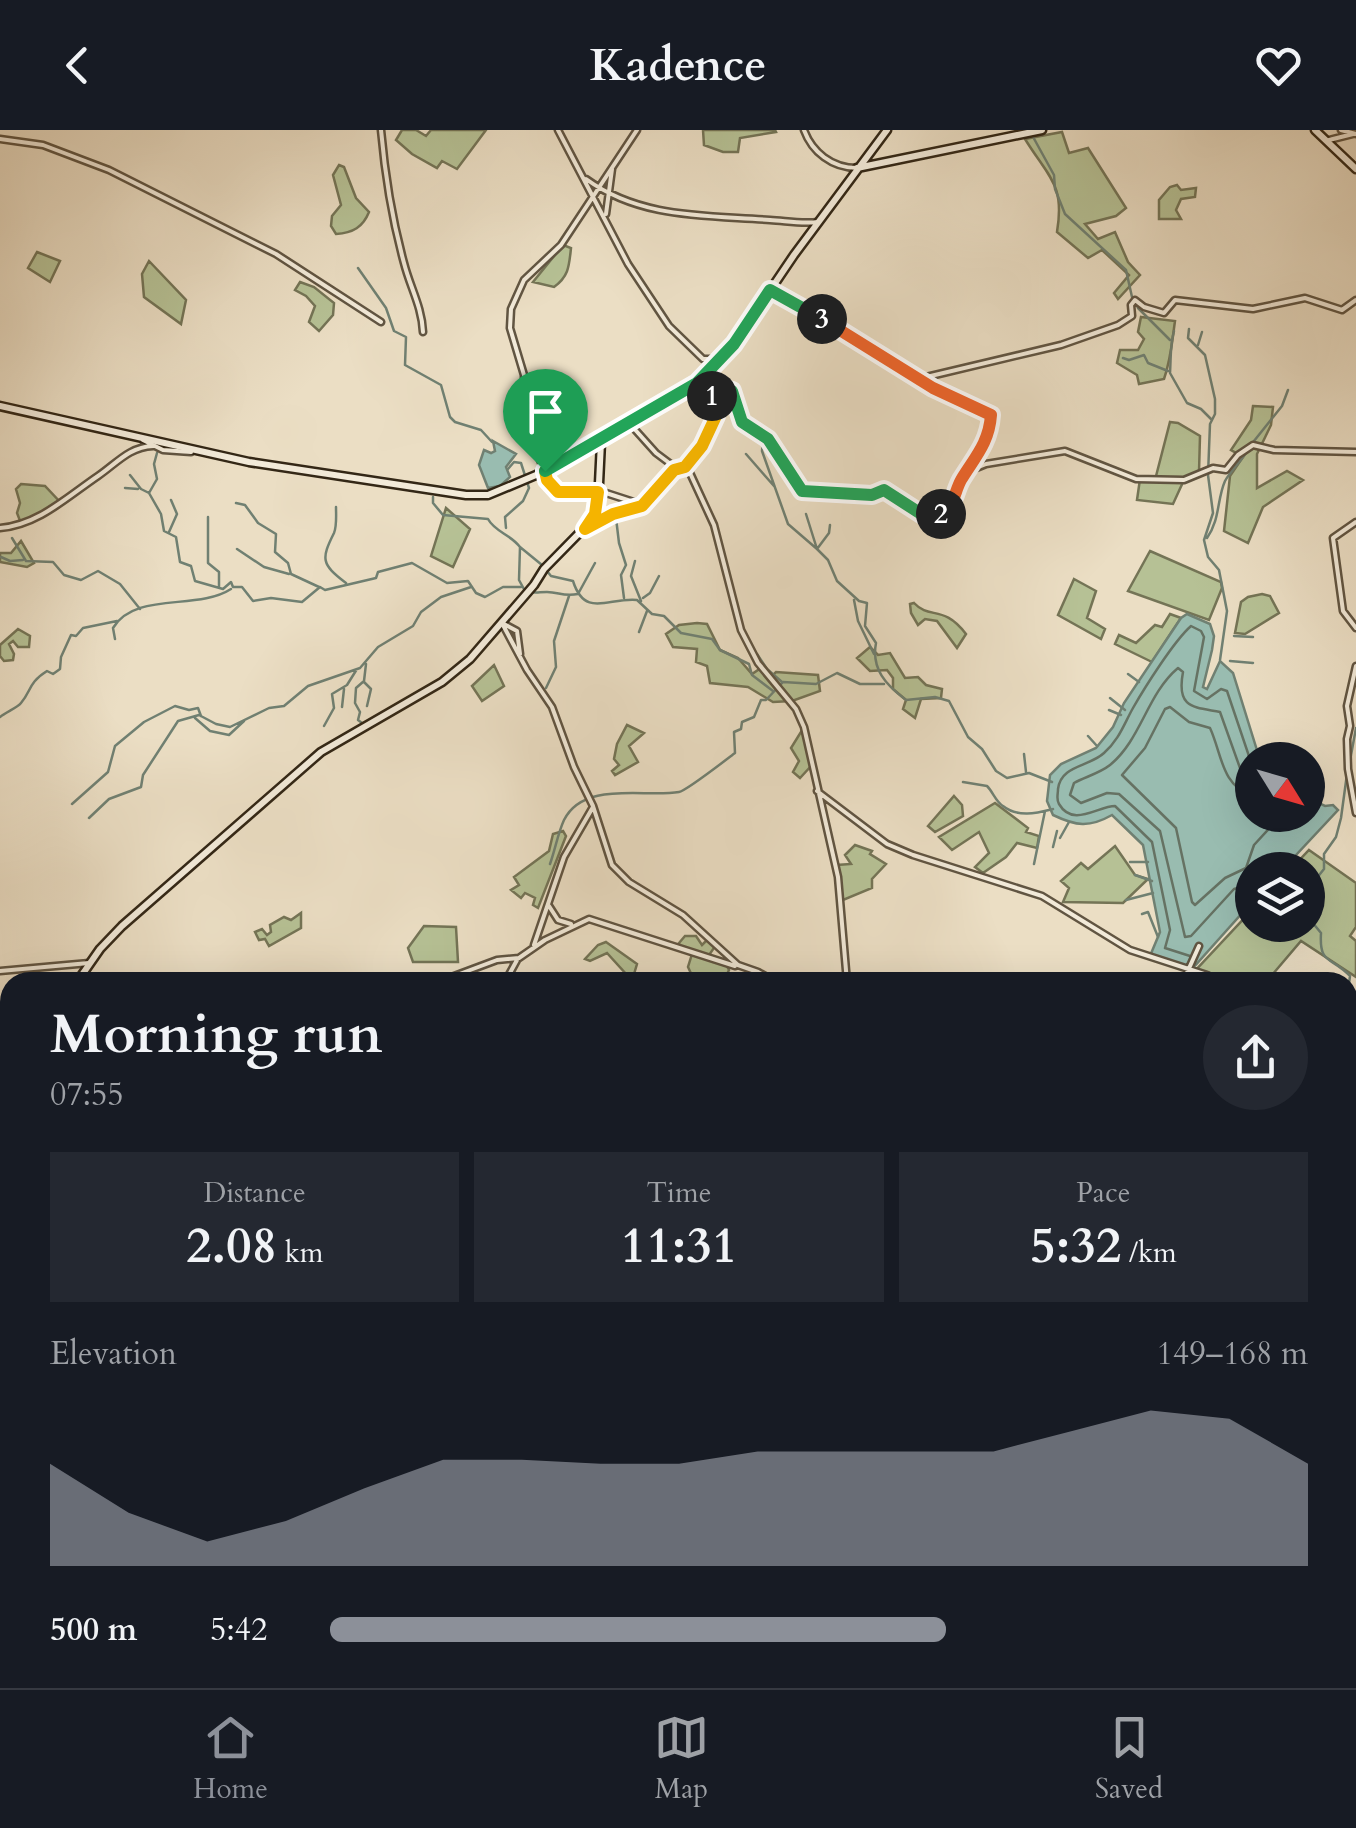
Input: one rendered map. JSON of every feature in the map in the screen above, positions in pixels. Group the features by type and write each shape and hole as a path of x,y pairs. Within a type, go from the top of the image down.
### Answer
{"street":[{"path":"381,130 390,202 404,264 422,312 423,332"},
{"path":"558,130 628,264 669,326 703,360 722,358"},
{"path":"636,130 561,244 524,280 511,309 510,328 524,375 523,413 547,480 558,492 598,492 643,505"},
{"path":"804,130 814,151 844,167 857,168 1042,130"},
{"path":"0,406 249,462 466,495 498,492 630,424 705,377 887,130"},
{"path":"1315,130 1356,169"},
{"path":"1341,130 1355,134"},
{"path":"1328,141 1355,134"},
{"path":"0,139 43,144 109,170 276,254 381,322"},
{"path":"606,219 613,165"},
{"path":"582,176 609,192 662,212 818,222"},
{"path":"705,377 713,386 732,391 742,422 768,439 802,491 872,495 884,490 930,519 951,506 983,449 991,415 918,379 770,290"},
{"path":"918,379 1062,345 1118,326 1132,316 1131,305 1135,300 1164,313 1175,300 1253,310 1306,298 1342,310 1356,300"},
{"path":"585,529 613,514 643,505 676,468 685,467 702,446 716,416 713,386"},
{"path":"630,424 676,468"},
{"path":"134,436 171,452 199,451"},
{"path":"83,972 131,918 321,752 442,682 470,659 595,514 600,440"},
{"path":"966,474 986,464 1064,452 1136,479 1184,480 1213,468 1226,470 1253,445 1274,450 1356,452"},
{"path":"0,528 16,528 31,521 133,449 153,446"},
{"path":"685,467 714,524 741,630 758,664 796,710 804,728 838,877 845,972"},
{"path":"1356,522 1333,538 1343,611 1356,628"},
{"path":"502,623 526,670 552,707 574,767 594,806 607,856 619,874 683,914 741,968"},
{"path":"502,623 517,632 520,654"},
{"path":"1356,666 1348,706 1347,762 1356,813"},
{"path":"1350,726 1356,721"},
{"path":"818,791 887,844 1042,896 1130,950 1187,972 1198,946"},
{"path":"532,949 564,857 594,806"},
{"path":"549,902 558,920 576,924"},
{"path":"511,972 519,958 532,949 576,924 596,919 758,972"},
{"path":"465,972 497,960 519,958"},
{"path":"0,971 89,963"}],"green space":[{"path":"402,130 416,130 426,136 431,130 486,130 457,169 442,161 437,168 412,154 396,140"},
{"path":"703,130 776,132 740,138 738,152 723,152 704,145"},
{"path":"1062,132 1069,153 1088,148 1126,208 1116,216 1085,224 1098,239 1115,232 1128,262 1140,275 1118,299 1114,293 1129,275 1102,250 1088,258 1057,232 1057,192 1025,139"},
{"path":"339,165 344,167 356,198 369,212 357,228 336,234 331,226 332,216 341,205 333,175"},
{"path":"1177,185 1181,190 1196,188 1195,197 1181,199 1176,210 1181,219 1159,219 1159,200"},
{"path":"563,245 571,248 563,279 554,287 533,282"},
{"path":"37,252 60,261 50,282 28,268"},
{"path":"149,261 186,300 181,324 144,297 142,274"},
{"path":"300,282 314,287 334,303 333,315 319,331 309,322 315,306 295,290"},
{"path":"1141,317 1175,321 1164,379 1139,384 1137,375 1117,363 1120,350 1138,350 1144,339 1138,332"},
{"path":"1253,406 1273,407 1271,425 1257,454 1257,488 1287,471 1303,480 1263,507 1248,543 1224,531 1230,476 1243,457 1231,450 1251,420"},
{"path":"1170,422 1200,436 1199,472 1184,480 1173,504 1137,500 1140,479 1155,480"},
{"path":"21,484 45,486 61,503 22,526 16,489"},
{"path":"446,508 470,529 453,567 431,556"},
{"path":"21,541 34,563 27,567 0,562 0,553 11,553"},
{"path":"1150,551 1221,582 1209,620 1128,591"},
{"path":"1074,579 1096,591 1087,618 1105,629 1101,639 1058,615"},
{"path":"1262,594 1270,596 1279,613 1245,634 1235,633 1241,602"},
{"path":"910,604 958,625 966,634 957,648 937,621 925,619 918,625 911,613"},
{"path":"1170,614 1181,618 1152,662 1115,644 1119,635 1136,643 1155,625 1162,627"},
{"path":"707,624 720,650 738,658 752,674 761,668 770,678 776,672 818,675 820,691 792,701 773,702 748,687 710,683 707,666 696,662 697,649 673,647 666,634 679,625"},
{"path":"18,629 30,636 29,647 18,647 13,641 9,644 13,660 4,661 0,645"},
{"path":"870,647 878,655 890,653 905,678 918,677 926,685 942,689 941,698 921,699 915,718 903,709 906,700 893,689 893,678 887,670 870,671 857,658"},
{"path":"494,665 504,686 482,701 472,686"},
{"path":"627,725 644,733 629,746 638,762 615,775 612,771 619,765 614,759 617,744"},
{"path":"804,727 812,765 800,778 793,772 799,761 791,748"},
{"path":"954,796 962,805 963,816 935,832 928,826"},
{"path":"995,803 1028,828 1026,832 1039,836 1037,848 1017,843 1006,857 983,873 975,867 989,853 979,832 952,850 939,837"},
{"path":"563,831 566,836 538,908 533,905 535,898 525,893 521,898 511,890 519,885 514,877 549,851 553,834"},
{"path":"855,845 872,851 870,854 886,864 872,879 872,888 843,900 837,865 851,864 845,855"},
{"path":"1115,846 1135,875 1148,879 1123,903 1063,902 1069,888 1061,881 1081,863 1088,869"},
{"path":"1325,861 1356,883 1356,927 1350,936 1356,941 1356,972 1348,972 1303,942 1325,942"},
{"path":"301,913 301,928 269,946 265,939 259,940 255,932 262,929 267,935 270,925"},
{"path":"424,926 456,927 458,962 413,962 408,948"},
{"path":"1235,928 1235,942 1300,942 1275,972 1194,972"},
{"path":"685,936 696,936 702,945 709,938 716,945 707,958 725,963 728,972 690,972 692,954 680,949 679,943"},
{"path":"606,942 637,964 635,972 624,972 607,953 590,961 585,959"}],"water":[{"path":"493,441 516,454 506,467 510,477 500,486 488,488 479,465 484,450 495,451"},
{"path":"1187,614 1210,624 1214,636 1203,687 1207,689 1220,661 1233,673 1254,742 1235,742 1235,832 1317,832 1299,852 1235,852 1235,921 1192,969 1150,956 1160,932 1143,845 1112,815 1089,824 1076,823 1053,815 1047,801 1050,775 1061,764 1096,748"},
{"path":"1333,805 1338,810 1325,824 1325,806"}],"waterway":[{"path":"1032,135 1054,175 1065,214 1126,270 1138,308 1170,340"},
{"path":"358,268 386,308 394,331 406,337 405,365 441,385 455,422 481,430 492,442"},
{"path":"1189,329 1188,338 1205,355 1215,399 1208,475 1213,513 1204,540 1208,557 1219,570 1227,611 1220,660"},
{"path":"1174,331 1170,373 1187,403 1211,419"},
{"path":"1198,345 1202,332"},
{"path":"1123,358 1144,355 1148,363 1168,371"},
{"path":"1250,446 1282,406 1288,390"},
{"path":"763,440 762,451 788,524 817,549 830,525"},
{"path":"157,453 157,479 149,493 161,514 164,531 176,537 180,562 191,566 195,581 223,589 231,582 233,587 242,587 253,601 271,598 302,602 320,587 325,590 376,578 378,572 412,563 447,583 468,581 476,593 485,597 503,587 521,587"},
{"path":"1207,538 1225,481 1246,453"},
{"path":"746,454 774,486"},
{"path":"506,528 505,517 523,501 529,488 521,463 514,462 508,469"},
{"path":"130,475 149,493"},
{"path":"125,488 138,489"},
{"path":"433,497 443,515 488,519 520,547 519,580 525,591 578,594 595,563"},
{"path":"169,532 177,514 171,500"},
{"path":"236,503 245,505 258,523 276,534 275,552 288,563 291,574 319,587"},
{"path":"336,507 336,527 325,555 328,566 346,583"},
{"path":"806,514 817,549 828,560 837,581 859,601 867,603 865,626 876,643 878,669 886,682 906,700 935,697 949,701 968,737 982,749 996,771 1007,778 1029,773 1052,782"},
{"path":"208,517 208,563 219,572 219,587"},
{"path":"616,518 626,565 621,575 624,598"},
{"path":"12,538 26,561 53,562 64,575 81,580 98,571 120,584 140,609"},
{"path":"520,547 542,565"},
{"path":"237,549 264,567 289,574"},
{"path":"1,557 23,560"},
{"path":"635,561 631,576 641,601"},
{"path":"547,571 551,576 573,581 578,593 591,603 637,600 652,614 664,616 681,633 712,639 720,650 749,664 752,675 773,691"},
{"path":"643,598 659,576"},
{"path":"89,818 109,799 141,787 143,775 178,721 199,715 230,727 269,708 284,706 308,686 360,668 378,647 413,626 421,612 441,597 471,587"},
{"path":"115,639 113,628 136,609 201,599 231,589"},
{"path":"546,688 556,667 554,641 569,596"},
{"path":"854,600 858,621 874,654"},
{"path":"639,632 647,611"},
{"path":"0,717 21,703 41,675 60,669 71,635 76,636 83,628 117,621"},
{"path":"1234,636 1253,637"},
{"path":"757,654 782,682"},
{"path":"1230,661 1253,663"},
{"path":"362,723 355,703 356,688 364,681 366,664"},
{"path":"324,726 334,708 332,694 347,685 357,669"},
{"path":"550,864 564,820 573,808 600,795 683,790 735,753 734,732 741,729 742,722 754,717 761,700 766,700 783,682 816,684 837,673 860,684 884,684"},
{"path":"1128,674 1139,682"},
{"path":"1356,677 1356,683"},
{"path":"364,682 371,689 367,706"},
{"path":"342,707 344,689"},
{"path":"1110,698 1125,710"},
{"path":"72,804 108,772 115,746 144,722 175,706 198,708 201,716"},
{"path":"1109,710 1121,715"},
{"path":"195,718 210,731 229,735 244,721"},
{"path":"1349,766 1356,728"},
{"path":"1088,736 1097,746"},
{"path":"1024,754 1026,772"},
{"path":"1325,853 1336,837 1347,774"},
{"path":"963,782 987,786 1001,804 1015,812 1028,814 1053,809"},
{"path":"1034,864 1045,811"},
{"path":"1060,838 1069,822"},
{"path":"1053,847 1057,831"},
{"path":"1130,862 1148,862"},
{"path":"1135,875 1152,881"},
{"path":"1126,900 1153,893"},
{"path":"1142,914 1148,912 1158,937"},
{"path":"1321,942 1324,955 1345,972"}],"route":[{"path":"770,290 787,296 933,388 991,415 983,449 958,487 956,498 947,511 930,519 884,490 872,495 802,491 768,439 742,422 735,396 726,387 713,386 716,416 696,456 685,467 674,470 642,506 613,514 585,529 595,514 598,492 558,492 550,485 545,471 697,383 734,344 770,290"}]}
